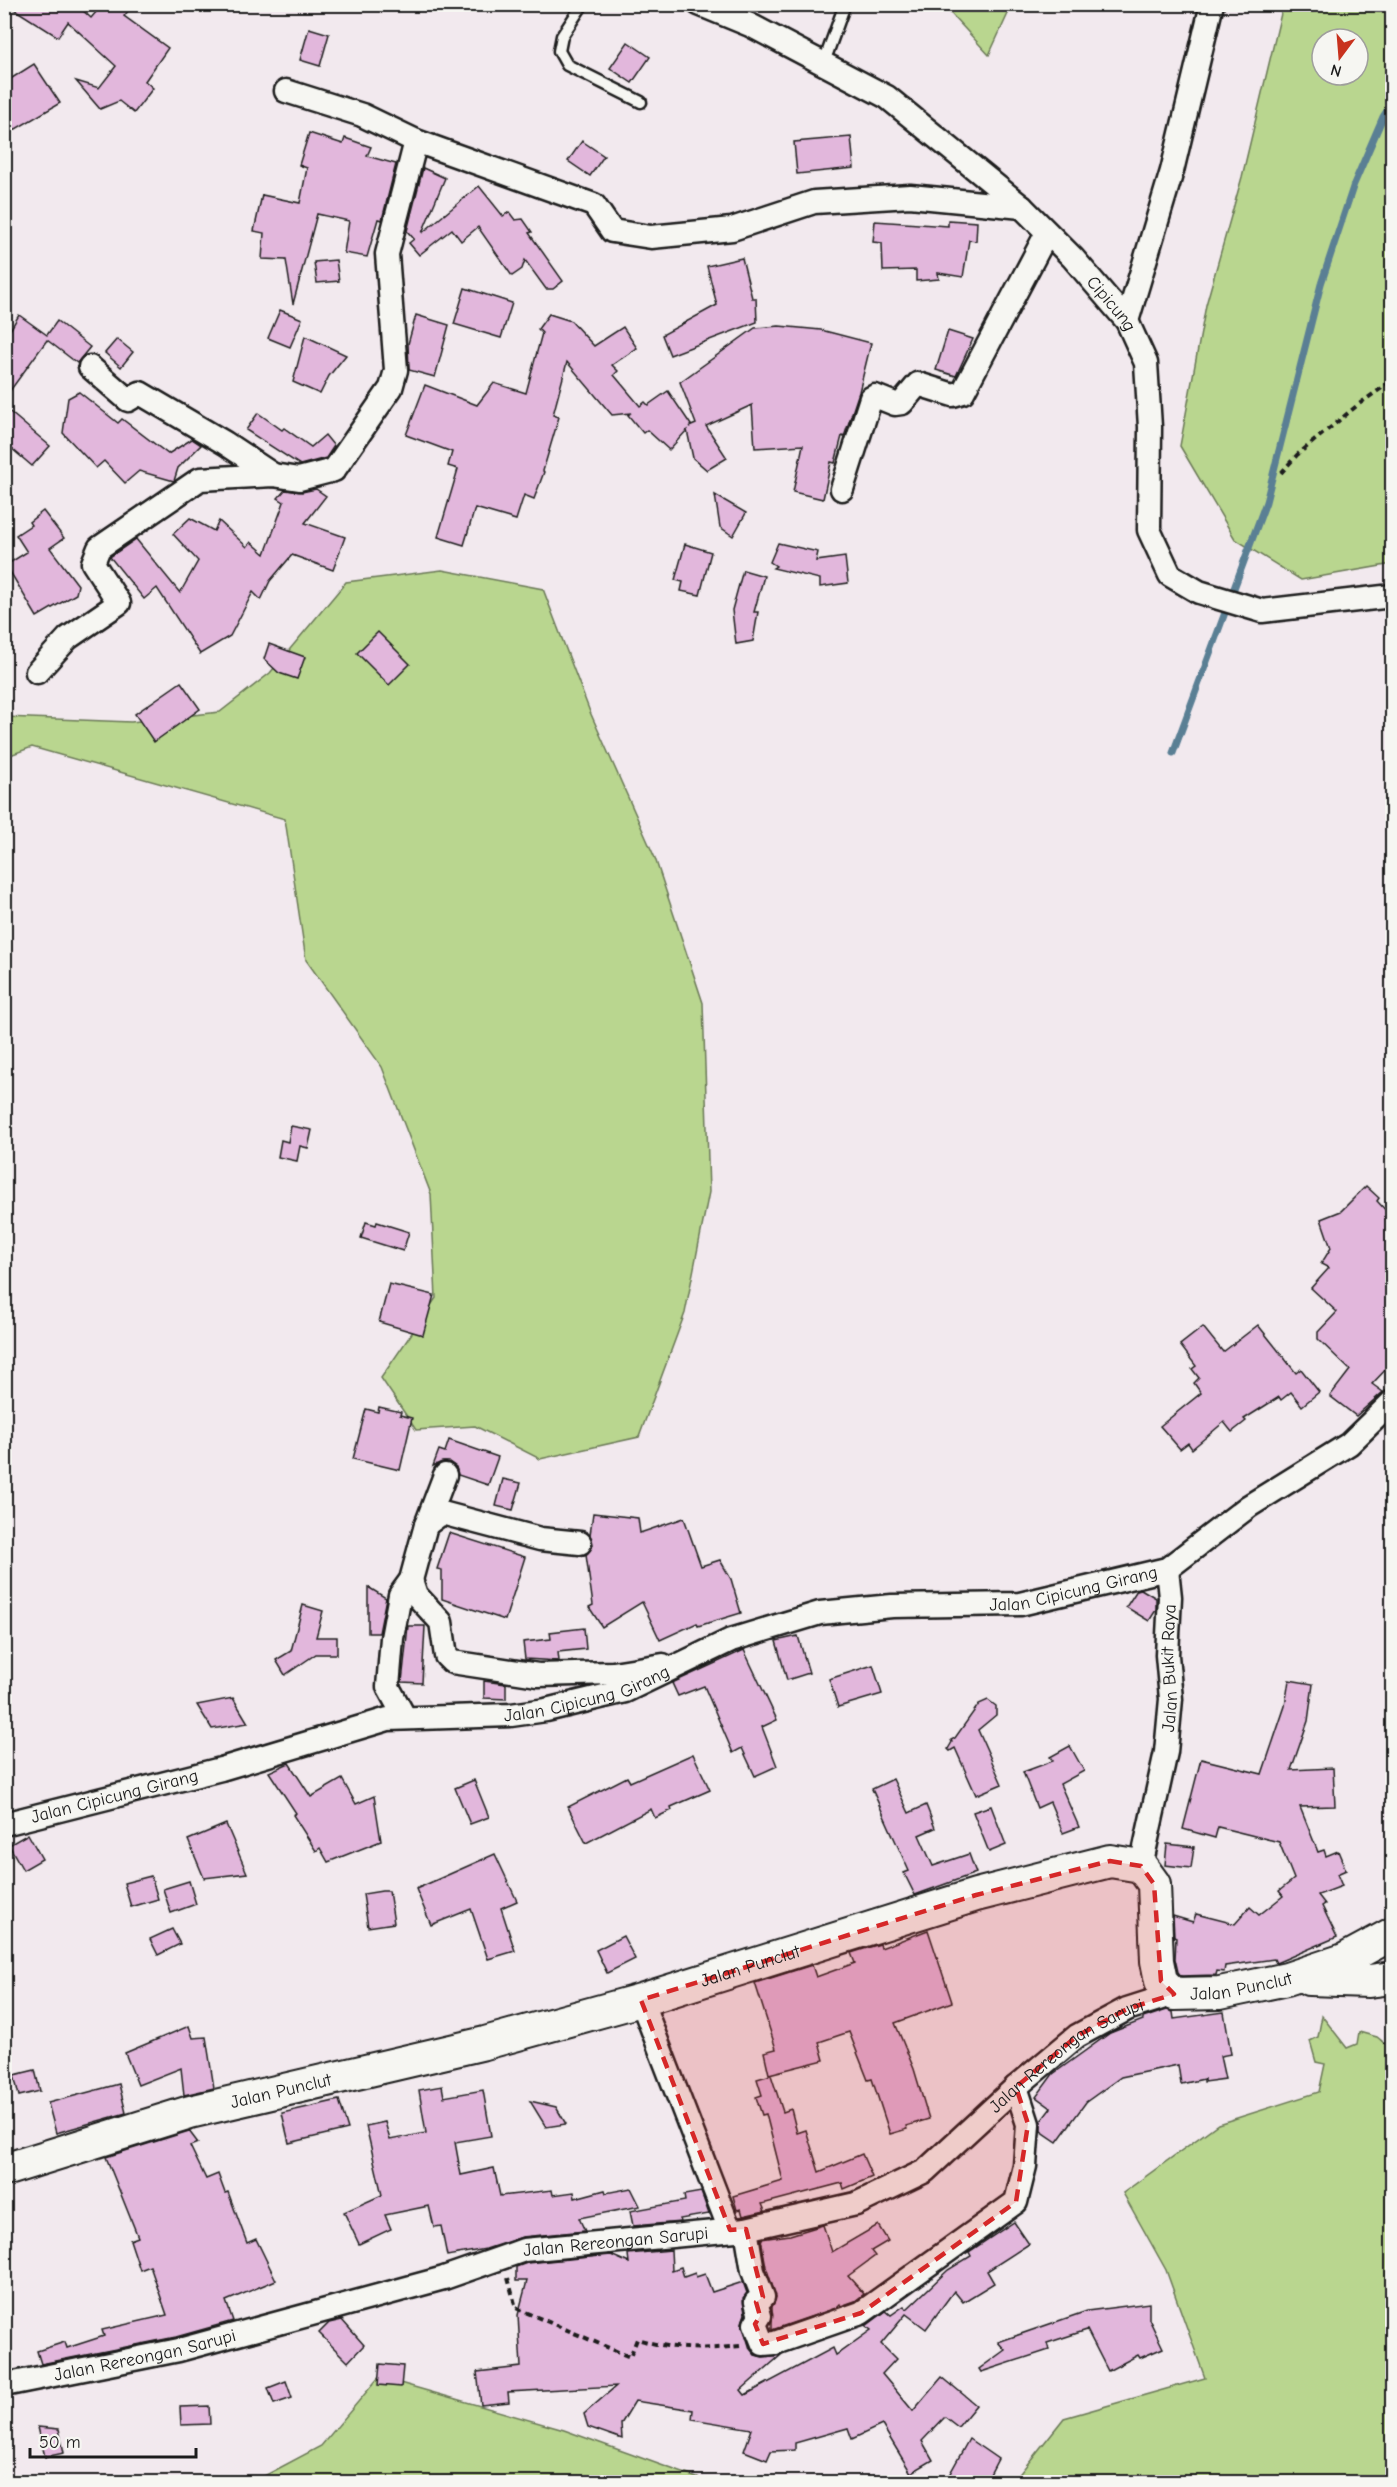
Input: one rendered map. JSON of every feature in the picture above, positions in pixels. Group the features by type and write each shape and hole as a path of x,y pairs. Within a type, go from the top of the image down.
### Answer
{"main road":[{"name":"Jalan Punclut","path":"4,2170 190,2112 485,2043 641,2000 976,1895 1110,1862 1140,1866 1154,1884 1157,1961 1161,1981 1174,1994 1220,1993 1287,1979 1344,1960 1392,1934"},
{"path":"1287,1979 1369,1981 1392,1978"}],"street":[{"name":"Cipicung","path":"699,4 750,25 887,97 1022,207 1073,258 1127,321 1146,363 1150,427 1149,530 1170,575 1199,592 1262,611 1392,597"},
{"path":"1127,321 1172,171 1212,4"},
{"path":"286,91 362,115 417,141 594,205 612,231 651,237 732,229 814,202 910,196 1022,207"},
{"path":"37,672 68,638 119,603 93,563 99,548 200,478 273,476 299,479 334,470 391,388 396,370 387,254 417,141"},
{"path":"842,489 868,402 872,396 895,404 902,403 918,384 953,395 965,390 1047,233"},
{"path":"90,367 128,400 140,393 225,443 273,476"},
{"path":"1167,1569 1249,1506 1349,1444 1392,1402"},
{"path":"405,1718 388,1686 392,1638 400,1595 411,1580 426,1525 446,1475"},
{"path":"426,1525 442,1513 540,1539 580,1543"},
{"name":"Jalan Cipicung Girang","path":"4,1824 221,1769 388,1719 511,1715 546,1710 625,1691 731,1640 820,1613 892,1606 1020,1604 1167,1569"},
{"name":"Jalan Bukit Raya","path":"1140,1866 1166,1752 1171,1699 1167,1655 1170,1597 1167,1569"},
{"path":"411,1580 416,1595 441,1622 446,1656 452,1662 538,1675 613,1673 688,1661"},
{"name":"Jalan Rereongan Sarupi","path":"4,2385 179,2350 444,2278 524,2250 738,2230 856,2204 925,2170 1016,2086 1077,2036 1127,2009 1174,1994"},
{"path":"641,2000 738,2230 763,2297 756,2302 760,2316 755,2324 763,2344 775,2343 861,2313 1016,2202 1025,2166 1028,2124 1016,2086"}],"lane":[{"path":"583,4 562,36 559,51 567,65 641,102"},
{"path":"823,65 845,4"}],"path":[{"path":"1281,473 1297,455 1359,404 1392,381"},
{"path":"501,2258 516,2308 630,2357 637,2339 666,2347 693,2350 763,2344"}],"highlighted area":[{"path":"1110,1861 1141,1866 1154,1884 1161,1981 1174,1994 1127,2009 1077,2036 1016,2087 1028,2124 1016,2202 861,2313 763,2344 755,2324 760,2316 756,2302 763,2297 746,2229 730,2230 641,2000 976,1895"}],"green space":[{"path":"943,5 1012,5 989,55"},
{"path":"1283,5 1392,5 1392,564 1301,580 1235,539 1180,446 1206,305 1242,177"},
{"path":"442,570 543,589 590,712 655,858 703,1003 709,1192 685,1313 639,1437 540,1459 475,1426 416,1430 381,1378 436,1298 431,1194 382,1067 306,960 285,819 32,747 5,757 5,717 131,722 220,712 270,673 346,582"},
{"path":"1322,2016 1347,2048 1357,2044 1359,2032 1377,2037 1387,2045 1392,2044 1392,2482 1013,2482 1064,2418 1205,2378 1166,2270 1123,2193 1218,2124 1319,2092 1325,2064 1316,2062 1310,2041 1318,2037"},
{"path":"379,2377 564,2430 708,2482 253,2482 321,2446"}],"building":[{"path":"6,4 79,4 78,6 91,18 103,4 134,4 124,16 168,48 145,81 153,88 134,113 119,101 100,109 76,81 99,88 116,66 68,22 58,37"},
{"path":"309,28 329,34 320,66 300,60"},
{"path":"628,42 650,57 632,83 610,68"},
{"path":"34,64 60,103 4,136 4,83"},
{"path":"309,133 343,144 345,138 371,147 367,156 396,164 382,220 378,219 367,257 344,253 349,221 317,214 293,304 286,260 262,259 264,233 254,231 262,195 300,203 307,168 299,165"},
{"path":"851,137 854,168 797,174 794,142"},
{"path":"582,141 604,156 590,176 568,161"},
{"path":"423,168 445,178 422,233 479,186 503,216 509,212 515,220 523,219 532,232 529,233 563,281 553,289 546,289 525,260 522,269 512,276 478,227 461,241 452,229 419,255 409,243 414,239 407,231"},
{"path":"948,220 977,222 976,241 969,240 963,277 938,273 939,279 916,281 916,270 883,271 882,243 873,242 875,221 948,226"},
{"path":"742,258 752,298 756,298 757,322 670,355 662,335 717,305 707,266"},
{"path":"336,260 339,281 317,283 314,262"},
{"path":"465,288 512,303 501,338 454,324"},
{"path":"280,310 302,319 290,347 268,338"},
{"path":"549,314 571,321 594,346 623,327 637,348 612,365 618,371 614,375 640,406 645,402 648,405 668,391 691,425 689,427 696,424 680,382 755,328 779,326 821,330 871,343 859,392 844,437 842,436 835,463 831,462 823,499 793,492 803,445 755,448 752,405 706,426 727,458 707,470 693,458 687,430 669,450 647,430 643,433 628,415 631,413 612,415 567,362 553,415 559,417 534,499 524,495 516,520 475,508 464,545 438,537 458,469 448,466 452,452 406,435 425,385 477,405 494,383 526,393 542,333 538,329"},
{"path":"19,315 47,335 57,321 90,347 77,363 47,340 4,399 4,340"},
{"path":"416,315 449,325 435,377 409,370 408,344"},
{"path":"948,331 973,339 956,376 936,370"},
{"path":"305,336 346,355 329,376 320,394 293,382"},
{"path":"117,339 133,352 121,367 105,353"},
{"path":"79,392 118,423 122,419 168,454 192,439 201,445 178,468 174,481 139,471 125,483 104,461 96,468 63,433 68,398"},
{"path":"4,407 50,446 32,466 4,442"},
{"path":"258,413 311,447 325,435 334,446 326,458 300,465 246,430"},
{"path":"316,489 326,496 305,523 345,537 333,570 292,555 270,581 261,600 253,592 230,636 200,654 157,588 144,599 110,557 136,539 180,593 198,561 173,534 190,518 214,531 219,521 247,547 251,542 265,554 284,502 278,498 285,490 302,492"},
{"path":"715,495 746,513 733,536 720,527"},
{"path":"43,511 64,538 50,548 78,585 76,594 37,617 6,565 27,552 16,535 31,525 29,522"},
{"path":"778,543 818,552 816,561 845,557 848,583 820,587 820,579 773,568 776,566 770,562"},
{"path":"685,544 711,552 700,595 681,591 683,582 675,580"},
{"path":"743,570 764,576 754,612 758,612 753,641 736,644 732,610"},
{"path":"378,632 410,664 389,685 357,653"},
{"path":"269,644 305,657 297,679 279,673 264,659"},
{"path":"181,682 200,709 154,742 135,714"},
{"path":"291,1126 312,1130 308,1148 300,1146 297,1161 278,1157 281,1140 288,1142"},
{"path":"1366,1186 1379,1198 1377,1201 1392,1217 1392,1363 1372,1384 1383,1392 1356,1416 1330,1396 1350,1370 1318,1339 1318,1332 1337,1312 1311,1288 1329,1268 1321,1264 1331,1248 1321,1219 1341,1211"},
{"path":"366,1222 376,1225 377,1222 409,1232 403,1251 361,1238"},
{"path":"389,1284 434,1295 423,1335 379,1322"},
{"path":"1258,1325 1296,1373 1301,1369 1319,1392 1302,1406 1291,1392 1281,1400 1279,1397 1244,1419 1246,1421 1232,1432 1224,1422 1192,1449 1188,1443 1180,1449 1160,1426 1201,1393 1194,1383 1199,1378 1192,1369 1196,1366 1180,1345 1203,1327 1223,1352"},
{"path":"379,1407 401,1412 400,1415 412,1418 400,1470 353,1459 366,1409 378,1412"},
{"path":"449,1440 498,1457 488,1485 458,1475 456,1467 449,1462 433,1466 439,1450 445,1452"},
{"path":"503,1479 521,1483 513,1510 496,1506"},
{"path":"593,1513 638,1518 640,1533 684,1518 701,1566 720,1560 731,1579 741,1613 698,1626 697,1623 660,1640 642,1602 602,1627 589,1607 593,1605 586,1555 593,1545 590,1535"},
{"path":"449,1533 525,1557 505,1620 442,1599 442,1570 437,1569"},
{"path":"368,1587 386,1598 379,1633 368,1633"},
{"path":"1141,1589 1156,1598 1156,1610 1149,1621 1126,1607 1137,1590"},
{"path":"303,1605 323,1611 316,1637 337,1637 337,1654 316,1654 285,1675 276,1660 291,1651"},
{"path":"408,1626 425,1626 422,1683 402,1682"},
{"path":"584,1628 586,1649 558,1652 559,1661 525,1659 523,1642 551,1639 550,1632"},
{"path":"798,1636 809,1673 787,1680 776,1641"},
{"path":"744,1650 777,1720 762,1727 777,1766 755,1776 742,1748 733,1753 704,1686 678,1696 672,1683"},
{"path":"873,1665 882,1694 838,1707 829,1679"},
{"path":"1289,1680 1313,1684 1308,1721 1291,1770 1333,1768 1335,1806 1300,1807 1318,1852 1324,1850 1326,1856 1338,1851 1346,1870 1337,1874 1342,1886 1318,1895 1325,1904 1322,1906 1337,1937 1276,1963 1274,1959 1225,1966 1224,1972 1217,1971 1216,1975 1181,1976 1175,1959 1176,1937 1174,1936 1173,1916 1193,1922 1196,1914 1235,1924 1250,1907 1259,1915 1283,1896 1279,1891 1294,1879 1279,1842 1218,1827 1215,1838 1183,1829 1201,1759 1262,1774 1285,1706"},
{"path":"484,1681 506,1684 506,1699 484,1698"},
{"path":"233,1698 248,1723 212,1729 197,1705"},
{"path":"988,1700 996,1706 996,1715 978,1730 1002,1784 976,1795 955,1748 950,1751 948,1749 951,1740 955,1738 979,1704"},
{"path":"1070,1746 1084,1771 1060,1784 1079,1827 1063,1833 1050,1802 1037,1808 1023,1772 1053,1761 1050,1757"},
{"path":"693,1754 710,1790 671,1807 672,1810 655,1818 651,1809 586,1843 568,1807 627,1777 630,1782"},
{"path":"289,1763 311,1797 342,1779 356,1804 374,1796 381,1841 328,1862 320,1848 316,1851 293,1815 296,1813 269,1772"},
{"path":"893,1779 909,1813 926,1805 935,1828 919,1835 933,1866 969,1854 976,1873 915,1895 904,1873 909,1871 872,1789"},
{"path":"474,1780 489,1817 470,1824 455,1788"},
{"path":"991,1806 1006,1845 989,1852 973,1812"},
{"path":"226,1824 247,1873 204,1878 188,1840"},
{"path":"28,1834 42,1859 23,1870 9,1845"},
{"path":"1167,1844 1194,1847 1191,1868 1165,1865"},
{"path":"495,1854 517,1901 501,1908 515,1951 488,1959 471,1909 431,1925 416,1889"},
{"path":"151,1876 158,1899 131,1907 124,1883"},
{"path":"189,1881 196,1904 171,1913 163,1889"},
{"path":"389,1891 394,1923 368,1927 363,1894"},
{"path":"172,1929 180,1944 158,1955 150,1939"},
{"path":"928,1930 952,2002 895,2023 914,2069 929,2119 890,2134 872,2079 868,2080 849,2032 819,2042 824,2060 769,2074 764,2052 776,2049 755,1983 812,1965 816,1977 855,1963 851,1953 880,1944 881,1948"},
{"path":"623,1936 635,1959 607,1973 596,1950"},
{"path":"1167,2010 1173,2012 1174,2019 1224,2012 1231,2054 1220,2056 1225,2079 1204,2082 1204,2079 1181,2084 1178,2065 1121,2077 1086,2102 1057,2142 1041,2131 1041,2121 1051,2108 1036,2097 1053,2074 1110,2033"},
{"path":"189,2026 193,2038 206,2037 214,2088 184,2095 181,2068 138,2085 125,2053"},
{"path":"35,2070 40,2091 19,2096 14,2075"},
{"path":"771,2075 783,2112 791,2109 797,2133 806,2130 819,2172 862,2154 872,2177 844,2189 842,2183 762,2204 765,2211 743,2216 741,2209 737,2210 733,2196 783,2181 766,2114 762,2115 756,2097 762,2095 757,2079"},
{"path":"119,2084 126,2113 56,2133 48,2103"},
{"path":"442,2086 444,2097 483,2090 491,2136 455,2142 461,2175 494,2168 500,2196 552,2190 553,2195 574,2192 575,2198 605,2190 606,2193 631,2188 640,2206 579,2218 585,2231 522,2237 486,2249 447,2256 441,2226 434,2227 429,2206 385,2215 391,2229 359,2244 344,2212 382,2195 366,2126 385,2122 390,2140 426,2133 419,2090"},
{"path":"339,2100 348,2129 289,2143 282,2113"},
{"path":"530,2101 556,2107 566,2124 546,2127"},
{"path":"189,2131 198,2143 190,2146 206,2179 218,2174 225,2193 228,2192 247,2243 256,2239 276,2280 226,2301 233,2321 176,2337 41,2364 37,2351 65,2342 67,2348 104,2336 102,2330 167,2315 150,2266 140,2270 130,2240 138,2237 106,2157"},
{"path":"701,2192 709,2214 680,2219 681,2222 633,2226 630,2211 685,2201 684,2195"},
{"path":"1014,2222 1029,2244 987,2271 994,2283 963,2302 954,2291 926,2329 906,2314 881,2344 896,2359 882,2374 913,2411 942,2377 976,2405 958,2427 945,2417 922,2441 933,2460 911,2473 882,2425 852,2439 848,2428 795,2443 795,2450 771,2451 767,2460 744,2451 752,2429 692,2419 693,2410 635,2401 621,2424 622,2439 588,2427 584,2414 616,2386 508,2392 509,2402 481,2405 477,2372 521,2367 518,2315 527,2281 516,2281 516,2267 527,2263 611,2255 629,2263 628,2254 671,2250 672,2270 681,2267 684,2277 695,2273 696,2277 705,2274 712,2292 743,2282 747,2293 743,2298 745,2314 742,2323 750,2349 755,2355 763,2357 781,2355 741,2390 745,2395 833,2348 836,2355 871,2330 866,2326 886,2311 891,2315 904,2306 907,2309 948,2270 971,2256 969,2252"},
{"path":"823,2225 832,2252 878,2225 888,2241 871,2251 875,2256 848,2276 864,2294 855,2301 841,2306 840,2304 836,2308 772,2330 772,2307 776,2297 766,2267 761,2239 790,2235"},
{"path":"1149,2303 1149,2319 1163,2348 1140,2358 1138,2355 1108,2371 1087,2330 1047,2343 1049,2350 981,2372 979,2369 1005,2350 998,2342 1087,2311"},
{"path":"342,2320 364,2345 348,2362 319,2333 329,2323"},
{"path":"380,2364 403,2366 401,2387 378,2385"},
{"path":"286,2381 292,2398 274,2404 268,2388"},
{"path":"209,2406 210,2424 181,2425 180,2407"},
{"path":"38,2427 59,2429 64,2453 45,2457"},
{"path":"969,2439 998,2459 986,2482 957,2482 948,2477"}],"waterway":[{"path":"1173,753 1266,502 1321,284 1354,184 1383,117 1392,103"}]}
